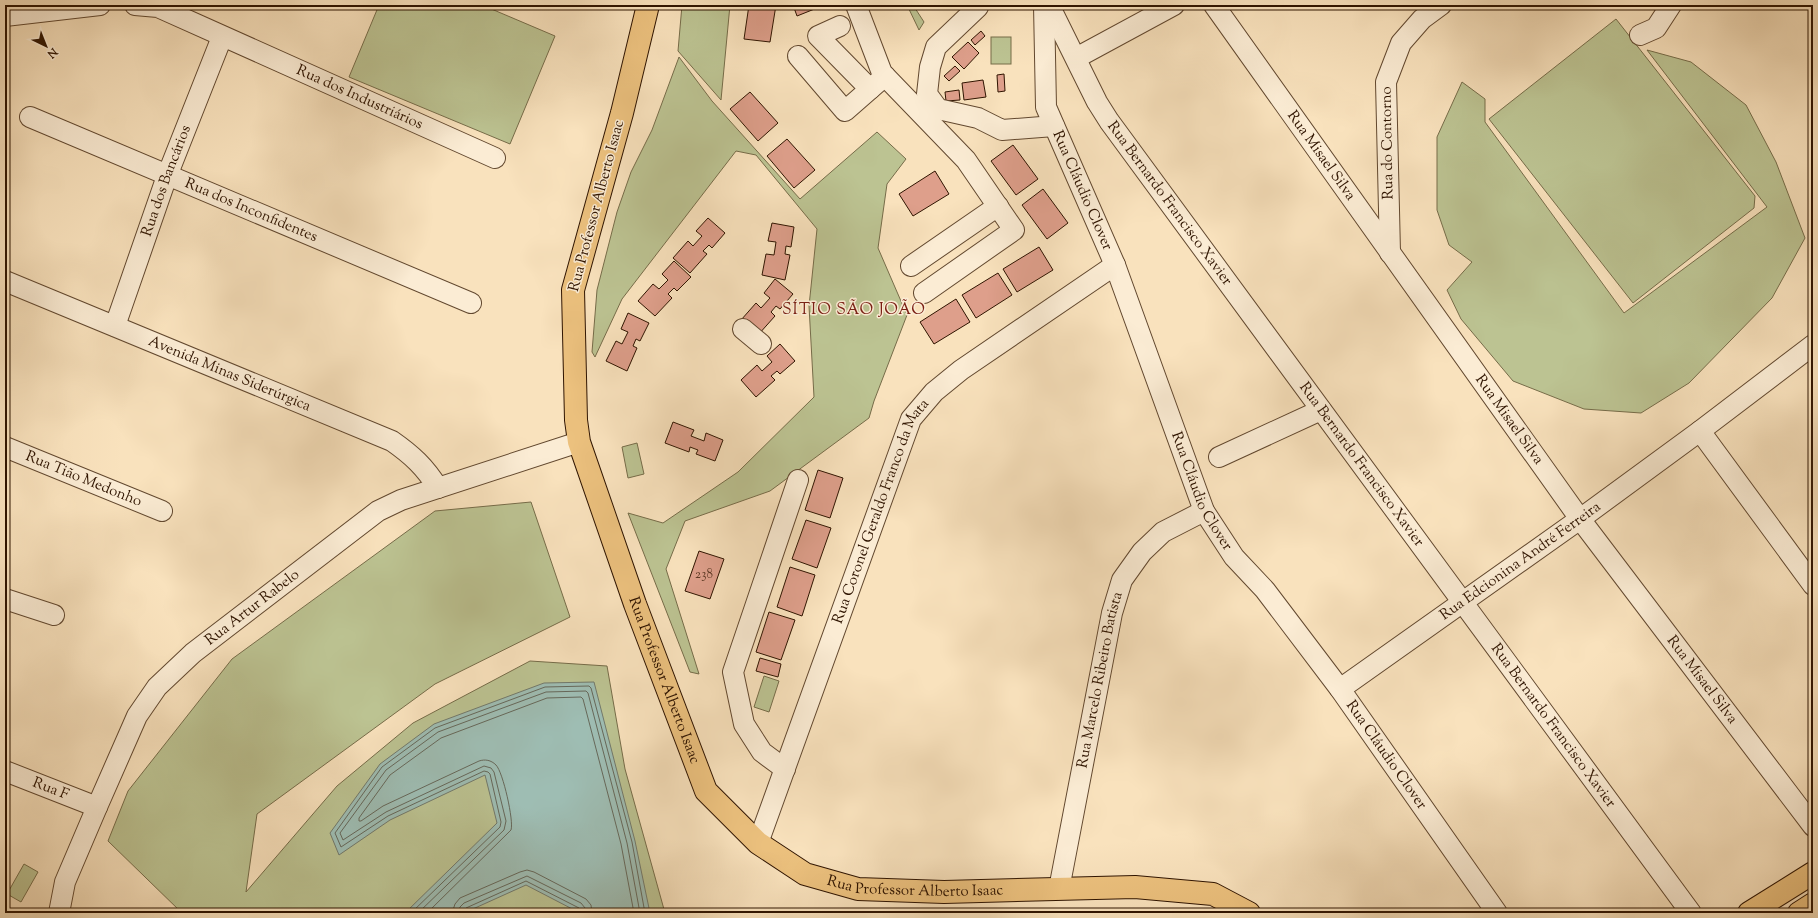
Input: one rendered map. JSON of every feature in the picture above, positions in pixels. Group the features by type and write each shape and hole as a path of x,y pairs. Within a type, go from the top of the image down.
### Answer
{"main road":[{"name":"Rua Professor Alberto Isaac","path":"648,5 622,113 572,290 576,420 579,442 635,604 706,791 758,843 805,874 858,890 944,892 1135,887 1213,894 1249,913"},
{"path":"1749,913 1813,873"},
{"path":"1799,913 1813,904"}],"street":[{"path":"5,16 100,5"},
{"name":"Rua dos Industriários","path":"135,5 158,8 222,38 495,158"},
{"path":"856,5 882,73 927,108 966,160 1014,230 924,293"},
{"name":"Rua Cláudio Clover","path":"1044,5 1046,107 1115,265 1204,511 1234,557 1265,590 1340,689 1498,913"},
{"name":"Rua Bernardo Francisco Xavier","path":"1049,5 1097,102 1109,121 1691,913"},
{"path":"1076,58 1174,5"},
{"name":"Rua Misael Silva","path":"1214,5 1580,519 1813,826"},
{"name":"Rua do Contorno","path":"1390,253 1386,82 1401,43 1422,19 1441,5"},
{"path":"1640,35 1656,28 1671,5"},
{"path":"927,108 930,67 936,47 978,7"},
{"path":"840,26 818,36 870,89"},
{"name":"Rua dos Bancários","path":"114,326 167,176 222,38"},
{"path":"798,56 845,111 885,76"},
{"path":"927,108 978,118 1002,130 1054,126"},
{"name":"Rua dos Inconfidentes","path":"30,117 471,303"},
{"path":"910,266 998,206"},
{"name":"Rua Coronel Geraldo Franco da Mata","path":"758,843 911,419 934,392 961,370 1115,265"},
{"name":"Avenida Minas Siderúrgica","path":"5,281 392,441 408,452 427,470 438,488"},
{"path":"743,329 761,344"},
{"path":"1813,345 1700,431 1813,585"},
{"path":"1219,457 1321,410"},
{"name":"Rua Edcionina André Ferreira","path":"1340,689 1580,519 1700,431"},
{"name":"Rua Artur Rabelo","path":"59,913 65,882 137,716 157,687 193,653 378,511 401,500 579,442"},
{"name":"Rua Tião Medonho","path":"5,447 162,511"},
{"path":"785,769 762,752 744,724 733,672 798,480"},
{"name":"Rua Marcelo Ribeiro Batista","path":"1059,889 1112,612 1122,580 1142,552 1163,532 1204,511"},
{"path":"5,599 54,615"},
{"name":"Rua F","path":"5,771 97,808"}],"green space":[{"path":"379,5 482,5 555,36 510,144 349,77"},
{"path":"682,5 730,5 721,100 678,51"},
{"path":"907,5 913,5 924,22 919,30"},
{"path":"1616,19 1755,196 1754,208 1633,303 1489,119"},
{"path":"991,37 1011,37 1011,64 991,64"},
{"path":"1647,50 1691,62 1746,105 1776,162 1805,238 1772,298 1689,383 1641,413 1584,409 1513,381 1461,319 1447,290 1472,262 1449,245 1437,210 1437,137 1462,82 1485,99 1485,122 1624,313 1767,207"},
{"path":"679,57 712,101 800,199 877,132 906,159 887,184 878,248 907,315 869,418 770,491 685,521 666,569 699,674 690,672 628,513 663,523 738,472 814,397 809,306 817,229 756,155 736,151 622,299 595,357 592,352 597,290 617,212 631,172 652,130"},
{"path":"637,443 644,474 628,478 622,447"},
{"path":"531,502 570,617 435,684 257,814 246,892 337,786 413,723 530,661 607,666 625,769 665,913 182,913 108,841 128,791 232,659 435,511"},
{"path":"764,676 779,681 769,712 754,707"},
{"path":"24,864 38,872 21,902 7,894"}],"water":[{"path":"594,682 635,841 650,913 580,913 526,885 464,913 405,913 497,823 485,775 390,820 339,855 330,833 380,764 434,724 544,683"}],"building":[{"path":"749,5 776,5 770,42 744,39"},
{"path":"793,5 822,5 822,6 797,16"},
{"path":"981,31 985,36 975,45 971,40"},
{"path":"968,42 979,53 964,69 952,57"},
{"path":"955,66 960,71 949,81 944,76"},
{"path":"1004,74 1005,91 998,92 997,75"},
{"path":"983,80 986,97 964,100 962,83"},
{"path":"959,90 960,100 946,101 945,92"},
{"path":"750,92 778,123 758,141 730,109"},
{"path":"787,139 815,170 794,188 767,156"},
{"path":"1013,145 1038,179 1016,195 991,161"},
{"path":"935,171 949,194 913,216 899,194"},
{"path":"1043,189 1068,223 1047,239 1022,205"},
{"path":"708,218 725,233 712,248 709,245 703,251 707,254 690,273 673,258 688,241 693,246 702,236 696,231"},
{"path":"772,223 794,227 791,247 786,246 785,254 790,255 785,280 762,275 766,254 774,255 776,242 768,241"},
{"path":"1039,247 1053,270 1017,292 1003,269"},
{"path":"674,261 691,277 677,291 674,288 668,294 672,298 655,316 638,301 653,284 659,289 668,280 662,274"},
{"path":"998,273 1012,295 976,318 962,295"},
{"path":"775,279 793,294 780,309 776,306 771,312 775,316 758,335 741,320 756,303 761,308 770,298 764,293"},
{"path":"956,299 970,322 934,344 920,322"},
{"path":"628,313 649,323 640,341 636,339 633,346 637,348 627,371 606,361 616,341 622,344 628,332 621,329"},
{"path":"780,344 795,361 780,374 777,371 771,376 775,380 756,397 741,380 757,365 762,371 772,362 767,356"},
{"path":"673,422 694,430 691,436 704,441 706,433 723,440 715,461 696,454 698,450 690,447 689,452 665,443"},
{"path":"818,470 843,478 830,518 805,510"},
{"path":"806,520 831,528 817,568 792,559"},
{"path":"699,551 724,559 710,599 685,591"},
{"path":"790,567 815,575 802,616 777,607"},
{"path":"769,612 795,620 781,660 756,652"},
{"path":"760,658 781,664 778,677 756,671"}],"district":[{"name":"SÍTIO SÃO JOÃO","path":"854,310"}]}
